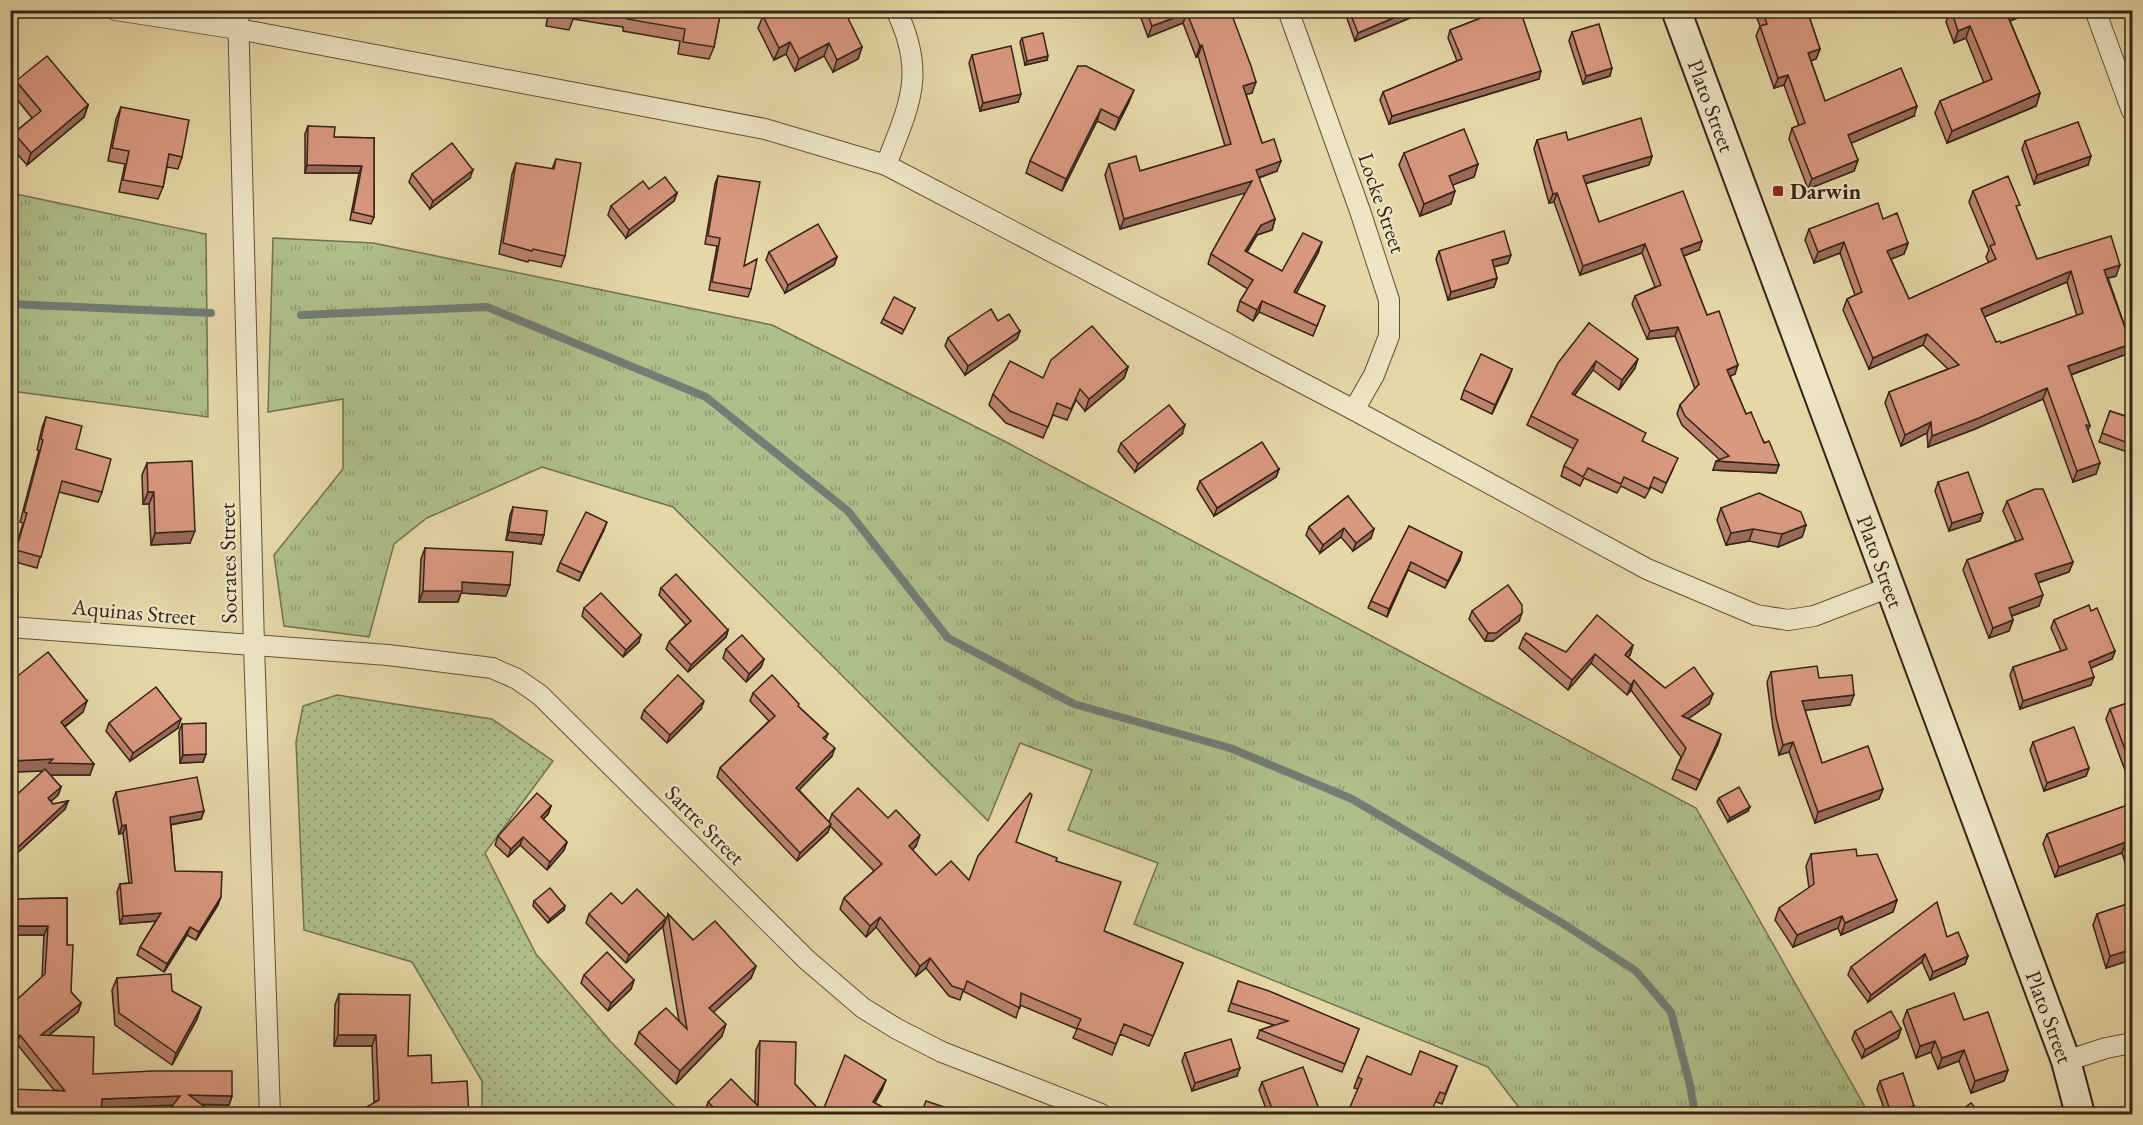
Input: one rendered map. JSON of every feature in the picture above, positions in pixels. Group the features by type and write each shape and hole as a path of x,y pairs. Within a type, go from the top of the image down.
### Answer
{"street":[{"path":"116,10 238,20 765,129 886,165 1354,410 1647,569 1756,615 1788,620 1814,616 1890,587"},
{"path":"886,165 911,100 914,67 902,22 896,10"},
{"name":"Locke Street","path":"1288,10 1360,211 1389,300 1389,336 1374,375 1354,410"},
{"name":"Plato Street","path":"1676,10 2066,1061 2080,1114"},
{"path":"2095,10 2133,111"},
{"name":"Socrates Street","path":"238,20 254,646 270,1114"},
{"name":"Aquinas Street","path":"10,627 254,646"},
{"name":"Sartre Street","path":"254,646 388,655 492,668 517,679 540,695 807,960 863,1008 897,1029 942,1052 1101,1114"},
{"path":"2066,1061 2106,1048 2133,1043"}],"green space":[{"path":"11,193 206,234 208,417 11,391"},
{"path":"273,238 373,243 772,325 1006,442 1696,808 1869,1114 1524,1114 1488,1067 1134,924 1158,863 1068,830 1092,770 1020,743 988,821 673,507 542,467 427,518 394,544 369,637 284,626 274,555 343,469 343,399 268,412"},
{"path":"337,695 492,719 553,761 485,853 536,954 611,1042 682,1114 482,1114 482,1081 412,962 304,930 296,742 303,706"}],"building":[{"path":"551,10 575,10 574,18 551,13"},
{"path":"601,10 721,10 714,47 683,42 685,29 627,19 628,15"},
{"path":"774,10 796,10 798,14 805,10 844,10 862,47 837,60 829,43 799,59 790,42 779,48 763,16"},
{"path":"1146,10 1230,10 1256,82 1243,86 1262,143 1274,139 1281,161 1256,170 1275,219 1261,225 1245,251 1282,271 1303,233 1322,242 1294,292 1325,306 1317,326 1262,301 1257,310 1240,301 1253,280 1211,254 1252,181 1124,219 1109,164 1136,156 1140,171 1231,144 1202,45 1200,46 1187,13 1152,26"},
{"path":"1349,10 1412,10 1358,33"},
{"path":"1489,10 1520,10 1541,71 1392,116 1383,92 1462,59 1450,30 1491,14"},
{"path":"1762,10 1807,10 1820,49 1808,53 1825,101 1901,68 1917,106 1848,135 1858,160 1812,179 1792,128 1805,123 1788,75 1778,78 1760,26 1767,24"},
{"path":"1951,10 2010,10 2006,12 2040,93 1952,131 1940,101 1992,79 1970,26 1958,31"},
{"path":"1599,24 1612,68 1586,76 1572,32"},
{"path":"1043,33 1048,56 1027,61 1022,38"},
{"path":"1011,46 1021,94 983,103 972,55"},
{"path":"47,56 88,105 31,153 14,133 41,111 16,81"},
{"path":"1078,66 1086,66 1134,90 1119,118 1101,109 1066,179 1030,161"},
{"path":"121,107 189,120 182,157 169,154 163,187 123,180 129,151 112,148"},
{"path":"1641,118 1652,156 1583,176 1599,222 1683,191 1702,241 1681,249 1707,315 1719,311 1738,365 1727,370 1746,414 1751,412 1764,443 1769,441 1779,465 1716,461 1729,456 1685,416 1680,405 1699,384 1678,327 1650,331 1635,296 1661,285 1645,244 1583,266 1557,193 1553,194 1537,140 1566,132 1568,140"},
{"path":"2078,122 2091,156 2037,175 2025,141"},
{"path":"308,126 335,127 334,137 374,138 374,217 353,212 362,166 307,165"},
{"path":"1464,129 1478,164 1449,176 1455,191 1424,204 1404,153"},
{"path":"452,143 473,170 433,201 412,174"},
{"path":"556,159 581,163 565,256 533,249 532,251 503,243 516,163 554,169"},
{"path":"718,176 760,182 744,266 757,259 751,289 712,282 720,238 708,236"},
{"path":"2008,176 2020,205 2016,206 2037,259 2111,236 2120,265 2104,270 2131,344 2068,366 2090,426 2086,425 2100,463 2077,471 2047,388 1932,436 1931,422 1905,435 1889,392 1959,365 1927,334 1873,358 1847,299 1862,292 1844,242 1818,252 1809,229 1878,203 1883,219 1897,213 1908,243 1887,251 1909,299 1996,259 1990,246 1995,244 1973,191","holes":["2071,271 2083,313 2001,343 1996,342 1981,309"]},
{"path":"665,177 677,193 629,230 611,206 643,181 649,189"},
{"path":"818,224 837,257 788,285 769,252"},
{"path":"1504,231 1511,255 1492,260 1497,278 1451,292 1439,251"},
{"path":"894,297 915,308 904,330 883,319"},
{"path":"991,309 998,321 1009,314 1020,331 968,366 948,338"},
{"path":"1589,323 1638,359 1622,380 1596,361 1572,394 1646,433 1642,441 1678,458 1666,483 1654,477 1649,489 1624,477 1621,484 1588,468 1583,477 1564,466 1578,440 1531,416 1558,363"},
{"path":"1092,326 1128,367 1089,399 1080,389 1071,409 1057,403 1048,427 1010,411 993,394 1010,361 1043,378 1051,360"},
{"path":"1481,354 1512,369 1495,405 1464,390"},
{"path":"2132,398 2133,445 2102,433 2110,411 2125,416"},
{"path":"1169,405 1185,425 1138,464 1121,443"},
{"path":"46,417 82,426 76,449 111,459 102,492 62,481 41,557 16,550 27,513 24,512 43,440 41,439"},
{"path":"1262,442 1279,469 1217,508 1200,481"},
{"path":"192,461 195,531 155,533 154,492 148,492 147,463"},
{"path":"1968,472 1983,513 1952,523 1938,482"},
{"path":"2035,489 2043,489 2073,562 2035,574 2043,595 2009,608 2013,620 1993,628 1967,560 2023,539 2007,501"},
{"path":"1759,493 1801,512 1806,525 1782,534 1753,529 1731,533 1721,508"},
{"path":"1348,496 1374,529 1356,543 1344,528 1323,545 1309,527"},
{"path":"513,507 547,511 544,535 509,532"},
{"path":"586,512 607,522 582,573 560,563"},
{"path":"1409,526 1462,552 1448,581 1411,562 1389,609 1371,601"},
{"path":"425,548 513,552 510,585 462,582 462,591 423,591"},
{"path":"676,574 728,630 691,665 669,642 691,621 661,588"},
{"path":"1508,585 1522,605 1522,613 1496,633 1488,633 1472,611"},
{"path":"601,593 641,635 626,650 584,608"},
{"path":"2089,605 2091,611 2097,608 2115,651 2089,662 2094,677 2023,701 2013,667 2067,649 2054,620"},
{"path":"1597,615 1633,645 1625,655 1665,688 1694,667 1713,694 1682,716 1721,734 1700,780 1676,769 1686,748 1634,680 1631,685 1595,654 1572,680 1523,638 1526,633 1566,652"},
{"path":"742,635 764,659 749,674 726,649"},
{"path":"48,652 87,701 61,722 94,764 49,763 53,759 10,761 10,682"},
{"path":"1817,666 1819,678 1852,675 1854,695 1802,701 1822,763 1868,746 1883,789 1818,812 1793,742 1783,745 1776,717 1771,672"},
{"path":"678,675 704,701 670,735 644,710"},
{"path":"772,675 799,704 798,706 828,734 823,738 835,748 796,788 831,824 800,853 720,768 775,716 753,693"},
{"path":"156,687 181,719 133,753 109,723"},
{"path":"2133,701 2133,771 2110,709"},
{"path":"206,723 206,754 183,755 182,724"},
{"path":"2074,727 2089,768 2047,783 2033,742"},
{"path":"45,769 61,787 48,798 53,804 68,801 17,848 10,840 10,801"},
{"path":"197,777 204,811 170,817 175,871 222,872 221,897 199,932 190,927 167,964 140,947 161,913 123,916 120,884 132,883 126,825 122,826 116,792"},
{"path":"1739,787 1750,807 1730,818 1719,798"},
{"path":"858,788 888,818 896,810 920,835 909,846 936,875 951,861 969,880 978,856 1030,793 1032,795 1016,842 1057,858 1056,861 1121,882 1104,931 1183,963 1153,1036 1124,1024 1116,1044 1077,1028 1081,1019 1021,993 1020,1008 967,981 964,990 952,986 930,958 920,966 880,917 870,926 844,898 882,864 832,814"},
{"path":"537,793 551,806 541,817 567,842 550,862 523,837 511,849 498,836"},
{"path":"2133,803 2133,857 2131,858 2126,842 2059,867 2047,834"},
{"path":"1856,849 1857,856 1877,854 1897,900 1845,923 1842,916 1797,935 1779,908 1814,884 1811,854"},
{"path":"550,888 565,906 550,919 534,901"},
{"path":"637,889 666,918 629,955 589,914 611,893 622,904"},
{"path":"67,898 67,945 73,945 71,992 81,1003 41,1035 94,1037 93,1074 232,1071 232,1096 189,1095 214,1114 166,1114 180,1096 102,1099 101,1114 10,1114 10,1089 65,1091 20,1035 10,1044 10,1006 45,974 48,926 10,926 10,899"},
{"path":"1937,902 1947,937 1958,932 1968,956 1933,972 1925,954 1871,995 1851,967"},
{"path":"2133,902 2133,930 2129,931 2133,949 2110,956 2097,914"},
{"path":"668,914 693,940 715,921 756,966 709,1008 726,1024 680,1071 639,1032 666,1008 687,1029"},
{"path":"607,952 634,980 611,1003 584,975"},
{"path":"171,974 172,991 201,1007 176,1053 119,1013 117,978"},
{"path":"1238,981 1269,991 1359,1029 1345,1064 1260,1030 1288,1021 1231,1003"},
{"path":"1954,993 1964,1020 1988,1012 2008,1070 1975,1081 1964,1050 1942,1058 1935,1041 1920,1046 1907,1010"},
{"path":"339,994 410,995 408,1056 431,1055 432,1083 467,1081 469,1114 354,1114 379,1100 376,1035 338,1035"},
{"path":"1891,1011 1901,1029 1865,1050 1855,1031"},
{"path":"1231,1039 1240,1068 1195,1083 1185,1053"},
{"path":"760,1041 796,1042 795,1084 822,1113 845,1055 886,1080 873,1102 895,1114 720,1114 708,1102 731,1079 758,1106"},
{"path":"1420,1051 1457,1066 1445,1094 1440,1092 1430,1114 1347,1114 1362,1079 1358,1077 1367,1056 1411,1075"},
{"path":"1303,1067 1321,1114 1274,1114 1262,1082"},
{"path":"1903,1073 1914,1106 1891,1113 1880,1081"},
{"path":"926,1101 965,1114 921,1114"},
{"path":"1971,1103 1981,1114 1956,1114"}],"waterway":[{"path":"10,304 211,313"},
{"path":"301,315 487,307 706,397 848,511 948,638 1074,704 1230,748 1352,799 1562,923 1636,971 1671,1012 1695,1114"}],"place":[{"name":"Darwin","path":"1778,191"}]}
